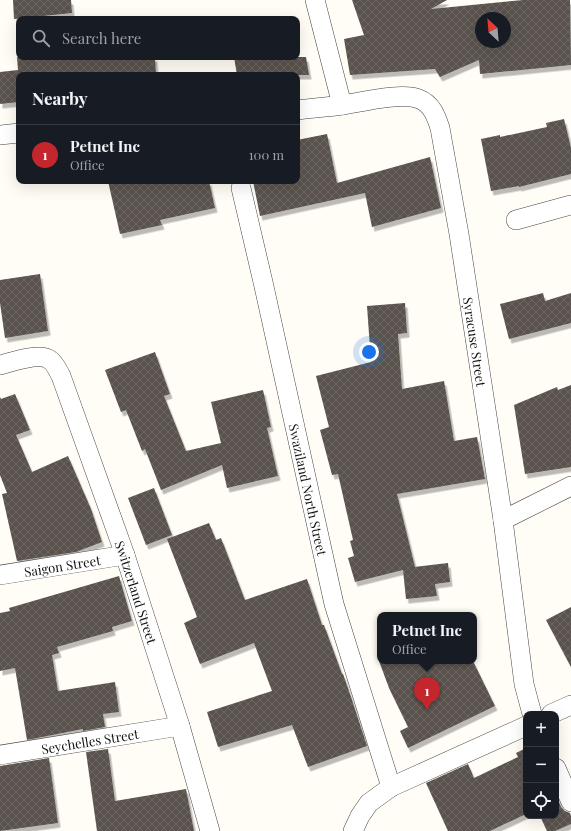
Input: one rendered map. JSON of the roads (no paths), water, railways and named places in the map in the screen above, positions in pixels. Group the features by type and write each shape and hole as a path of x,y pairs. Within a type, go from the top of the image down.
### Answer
{"street":[{"path":"315,0 342,105"},
{"name":"Syracuse Street","path":"300,110 406,96 419,99 429,105 436,115 440,128 459,234 503,520 524,684 531,711"},
{"path":"0,135 16,133"},
{"name":"Swaziland North Street","path":"241,188 334,604 391,787"},
{"path":"516,220 571,205"},
{"name":"Switzerland Street","path":"0,365 32,357 42,357 50,359 61,376 125,555 180,726 210,831"},
{"path":"503,520 571,486"},
{"name":"Saigon Street","path":"0,575 125,555"},
{"path":"558,711 571,705"},
{"name":"Seychelles Street","path":"0,756 180,726"},
{"path":"353,831 360,816 369,803 391,787 523,727"},
{"path":"559,775 571,802"}],"place":[{"name":"Petnet Inc","path":"427,710"}]}
